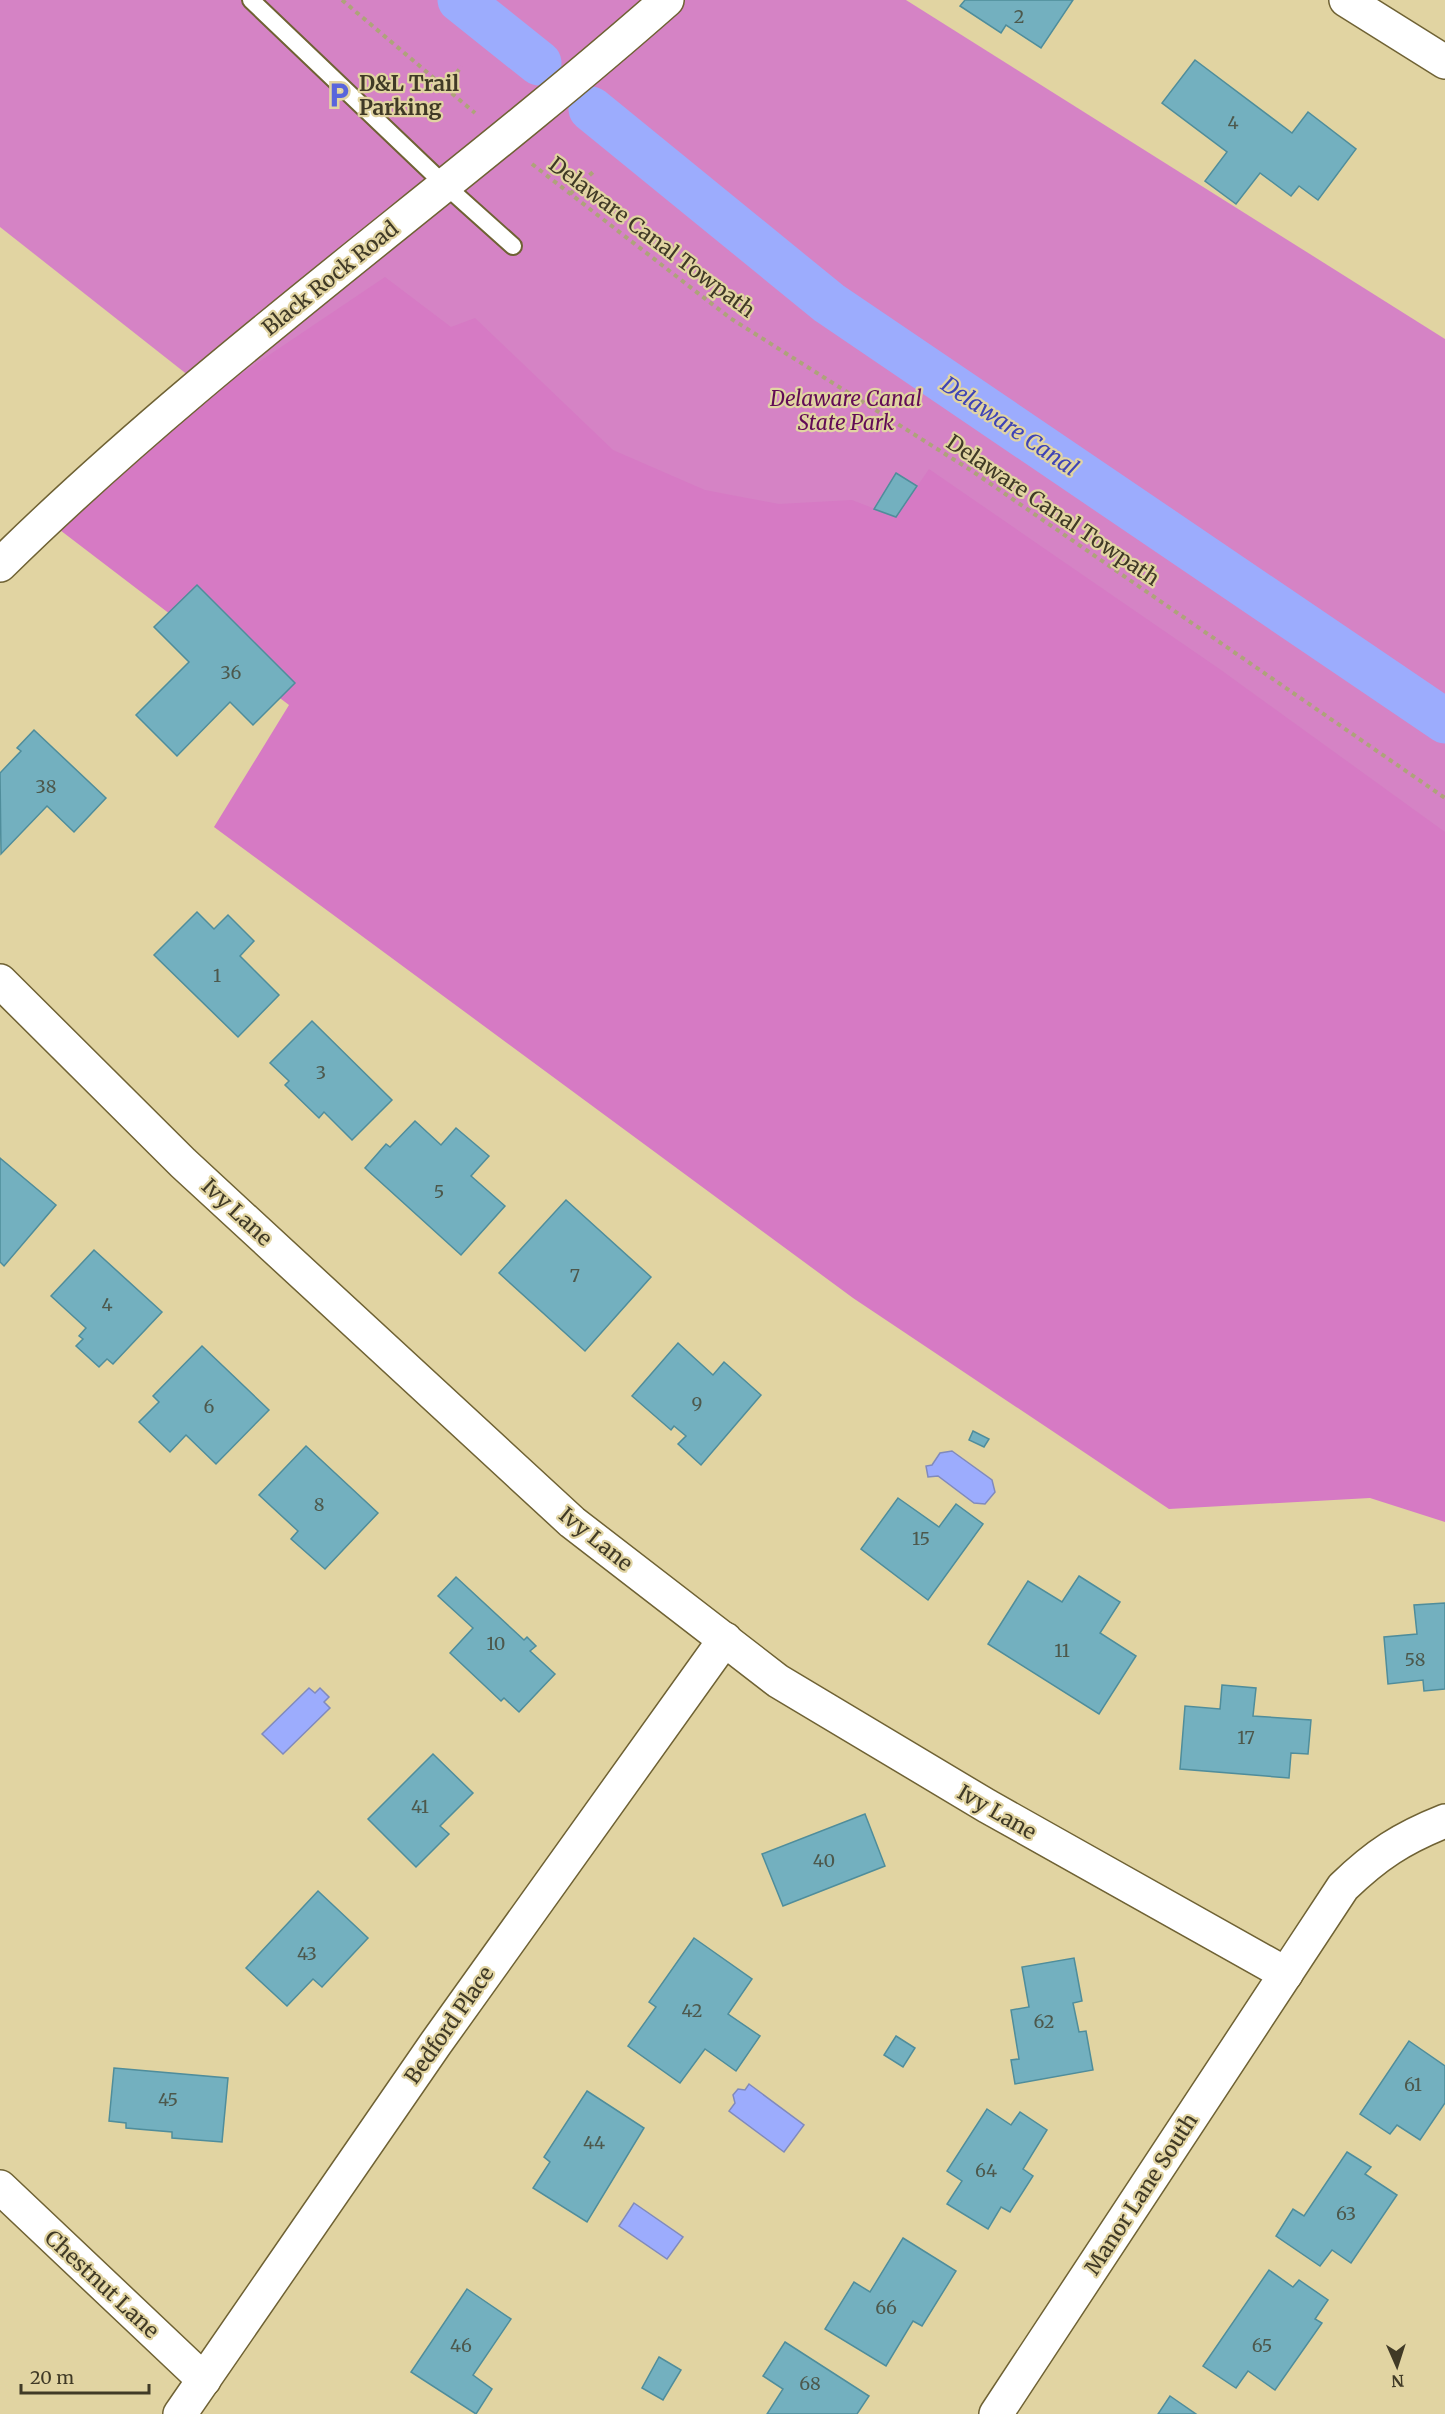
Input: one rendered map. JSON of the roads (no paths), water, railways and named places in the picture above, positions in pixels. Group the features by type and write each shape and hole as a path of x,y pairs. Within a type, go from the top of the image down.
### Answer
{"street":[{"name":"Black Rock Road","path":"0,565 73,493 217,370 446,186 619,43 667,0"},
{"path":"1346,0 1445,62"},
{"name":"Ivy Lane","path":"0,981 183,1163 572,1522 724,1640 778,1681 855,1729 1286,1974"},
{"name":"Bedford Place","path":"180,2414 442,2033 724,1640"},
{"name":"Manor Lane South","path":"996,2414 1350,1880 1372,1859 1407,1836 1445,1821"},
{"name":"Chestnut Lane","path":"0,2187 204,2380"}],"lane":[{"path":"251,0 446,186 513,246"}],"water":[{"path":"952,1451 992,1480 995,1492 985,1504 974,1503 938,1476 928,1477 926,1466 932,1465 940,1453"},
{"path":"309,1688 315,1693 320,1688 329,1697 324,1702 330,1708 283,1754 262,1734"},
{"path":"749,2084 804,2125 784,2152 729,2111 735,2103 733,2095 738,2089 745,2090"},
{"path":"634,2203 683,2237 667,2259 619,2226"}],"waterway":[{"name":"Delaware Canal","path":"460,0 539,63"},
{"name":"Delaware Canal","path":"591,109 829,303 1445,721"}],"place":[{"name":"D&L Trail Parking","path":"339,95"}],"park label":[{"name":"Delaware Canal State Park","path":"846,410"}]}
